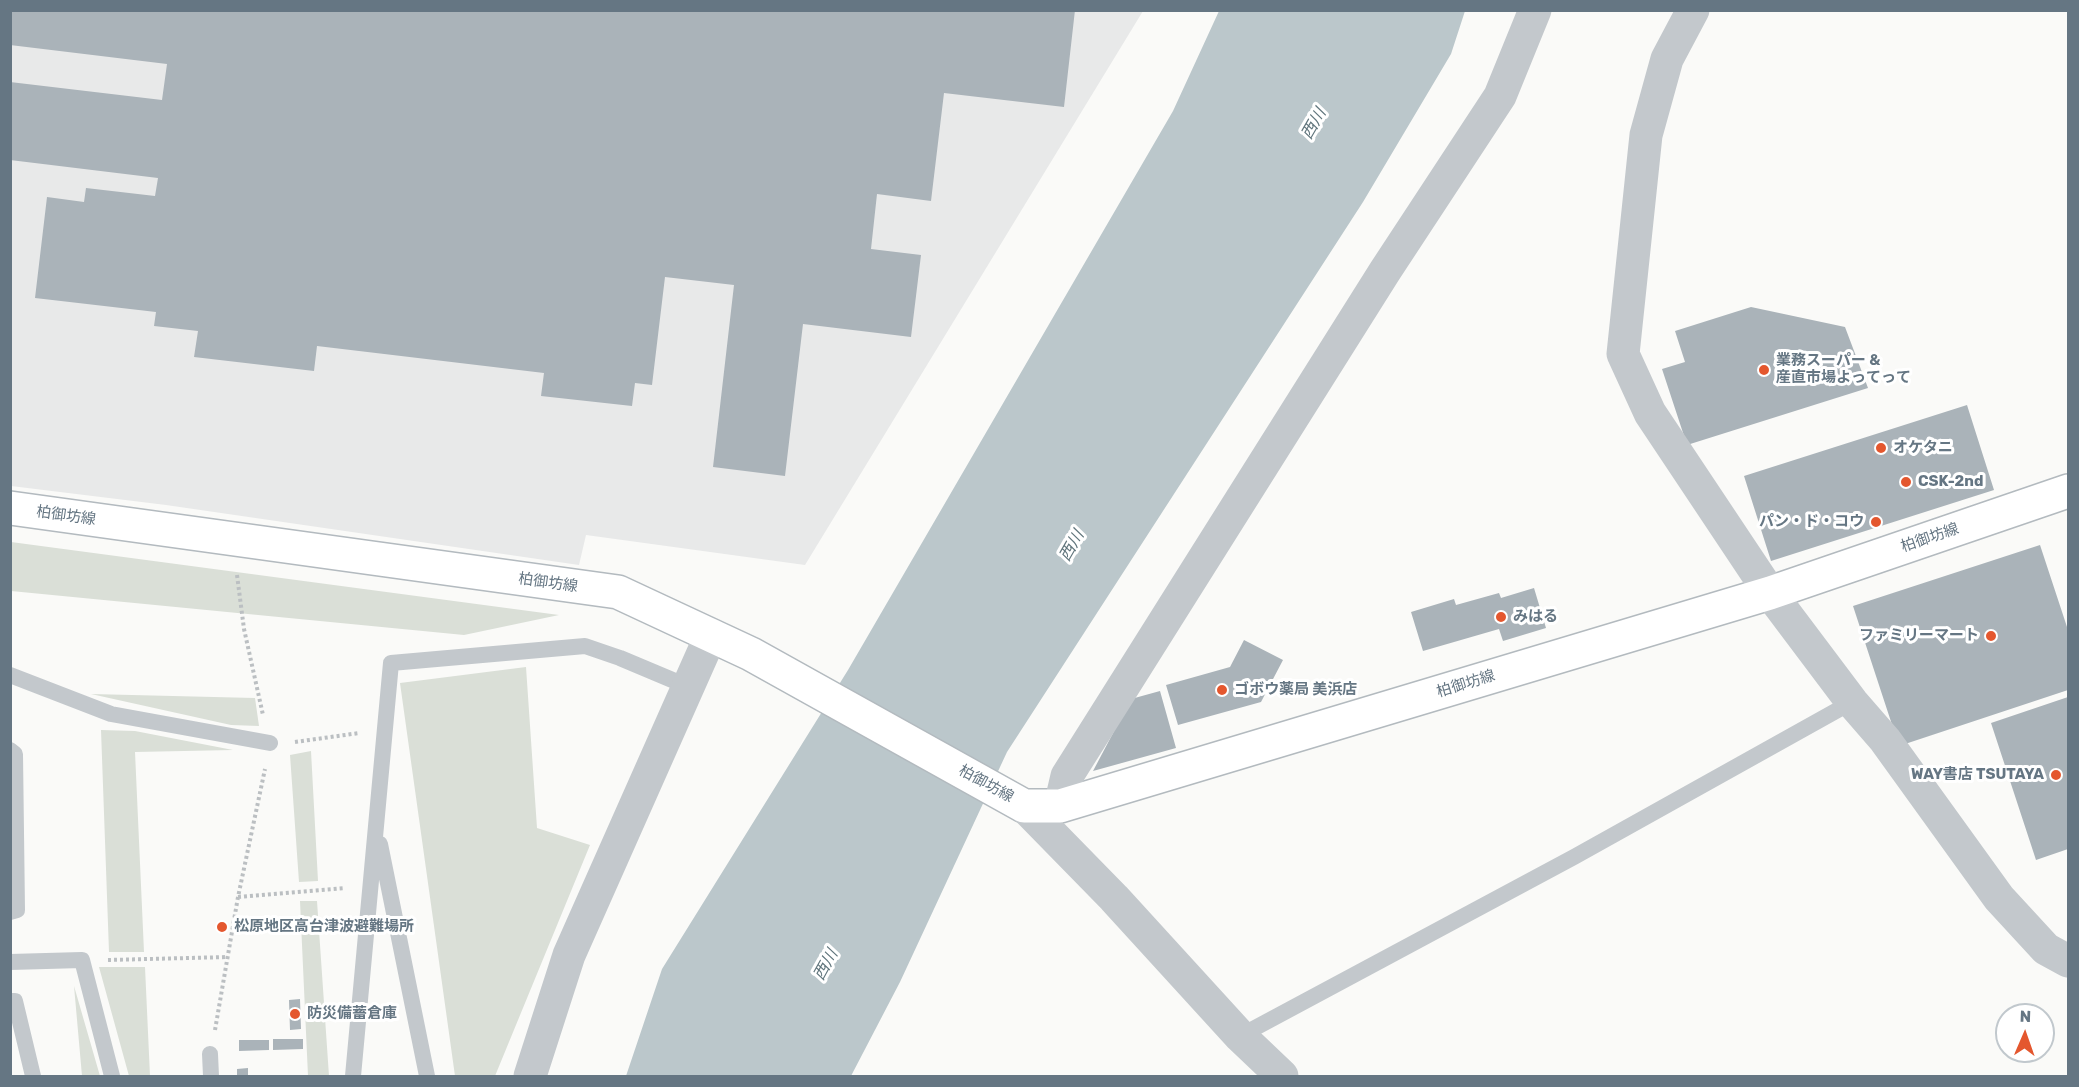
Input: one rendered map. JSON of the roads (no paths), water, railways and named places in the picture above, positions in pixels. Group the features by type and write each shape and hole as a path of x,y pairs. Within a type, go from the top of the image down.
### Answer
{"main road":[{"name":"柏御坊線","path":"10,508 618,592 751,654 1024,806 1060,806 1770,592 2068,491"}],"street":[{"path":"1060,806 1067,776 1073,766 1385,271 1500,96 1535,10"},
{"path":"1693,10 1667,59 1646,135 1623,354 1650,412 1770,592 1852,702 1885,740 1999,898 2046,949 2068,961"},
{"path":"530,1077 569,956 711,636"},
{"path":"1024,806 1114,898 1240,1036 1282,1077"}],"lane":[{"path":"353,1077 391,663 585,646 689,687"},
{"path":"10,675 111,714 270,743"},
{"path":"1240,1036 1574,857 1852,702"},
{"path":"10,750 15,754 18,910 10,912"},
{"path":"376,825 427,1077"},
{"path":"10,962 82,960 112,1077"},
{"path":"10,1000 15,1001 33,1077"},
{"path":"210,1054 211,1077"}],"water":[{"name":"西川","path":"1219,11 1465,11 1451,54 1363,202 1007,752 900,982 851,1076 626,1076 662,969 848,670 1173,111"}],"place":[{"name":"業務スーパー & 産直市場よってって","path":"1764,370"},
{"name":"オケタニ","path":"1881,448"},
{"name":"CSK-2nd","path":"1906,482"},
{"name":"パン・ド・コウ","path":"1876,522"},
{"name":"みはる","path":"1501,617"},
{"name":"ファミリーマート","path":"1991,636"},
{"name":"ゴボウ薬局 美浜店","path":"1222,690"},
{"name":"WAY書店 TSUTAYA","path":"2056,775"},
{"name":"松原地区高台津波避難場所","path":"222,927"},
{"name":"防災備蓄倉庫","path":"295,1014"}]}
